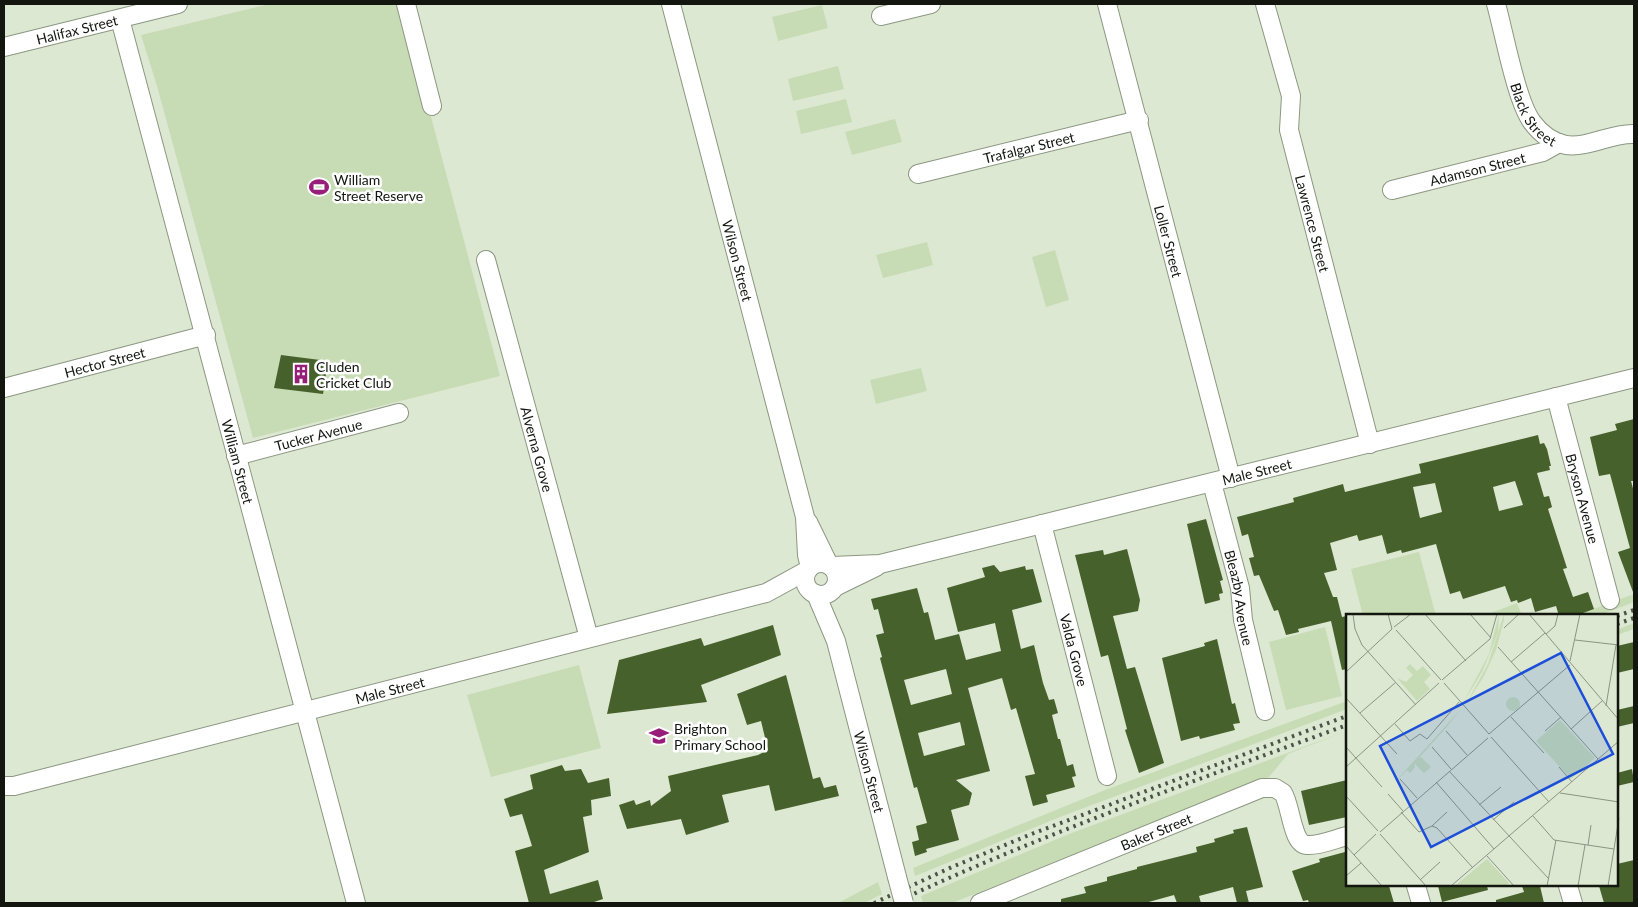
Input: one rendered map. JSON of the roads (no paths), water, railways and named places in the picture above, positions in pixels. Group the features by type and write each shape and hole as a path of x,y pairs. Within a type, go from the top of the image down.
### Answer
{"street":[{"name":"Halifax Street","path":"4,47 178,4"},
{"path":"406,4 432,106"},
{"name":"Wilson Street","path":"670,4 805,517 809,568"},
{"path":"882,16 931,4"},
{"name":"Loller Street","path":"1107,4 1231,478"},
{"name":"Lawrence Street","path":"1265,4 1290,96 1289,130 1370,444"},
{"name":"Black Street","path":"1496,4 1525,110 1539,130 1558,143 1575,145 1624,134 1634,134"},
{"name":"William Street","path":"120,18 356,903"},
{"name":"Trafalgar Street","path":"918,174 1138,120"},
{"name":"Adamson Street","path":"1392,190 1543,152 1558,143"},
{"name":"Alverna Grove","path":"486,260 589,638"},
{"name":"Hector Street","path":"4,388 206,336"},
{"name":"Male Street","path":"830,566 880,564 1634,378"},
{"name":"Bryson Avenue","path":"1556,397 1610,600"},
{"name":"Tucker Avenue","path":"236,456 399,413"},
{"name":"Bleazby Avenue","path":"1212,483 1240,588 1243,620 1265,711"},
{"name":"Wilson Street","path":"805,517 830,566"},
{"name":"Valda Grove","path":"1042,524 1107,776"},
{"path":"819,563 830,566 837,576 834,588 825,594 814,593 805,579 809,568 819,563"},
{"name":"Male Street","path":"834,588 880,564"},
{"name":"Male Street","path":"766,593 809,568"},
{"name":"Wilson Street","path":"834,588 836,641"},
{"name":"Male Street","path":"7,788 766,593 814,593"},
{"name":"Wilson Street","path":"814,593 836,641 904,903"},
{"name":"Baker Street","path":"980,903 1262,788 1275,788 1283,793 1300,842 1310,845 1346,836"},
{"path":"1416,887 1421,903"},
{"path":"1568,887 1572,903"}],"railway":[{"path":"1618,616 1634,610"},
{"path":"1618,624 1634,618"},
{"path":"874,903 952,867 1034,833 1346,716"},
{"path":"894,903 1062,831 1346,725"}],"place":[{"name":"William Street Reserve","path":"319,187"},
{"name":"Cluden Cricket Club","path":"301,374"},
{"name":"Brighton Primary School","path":"659,736"}]}
